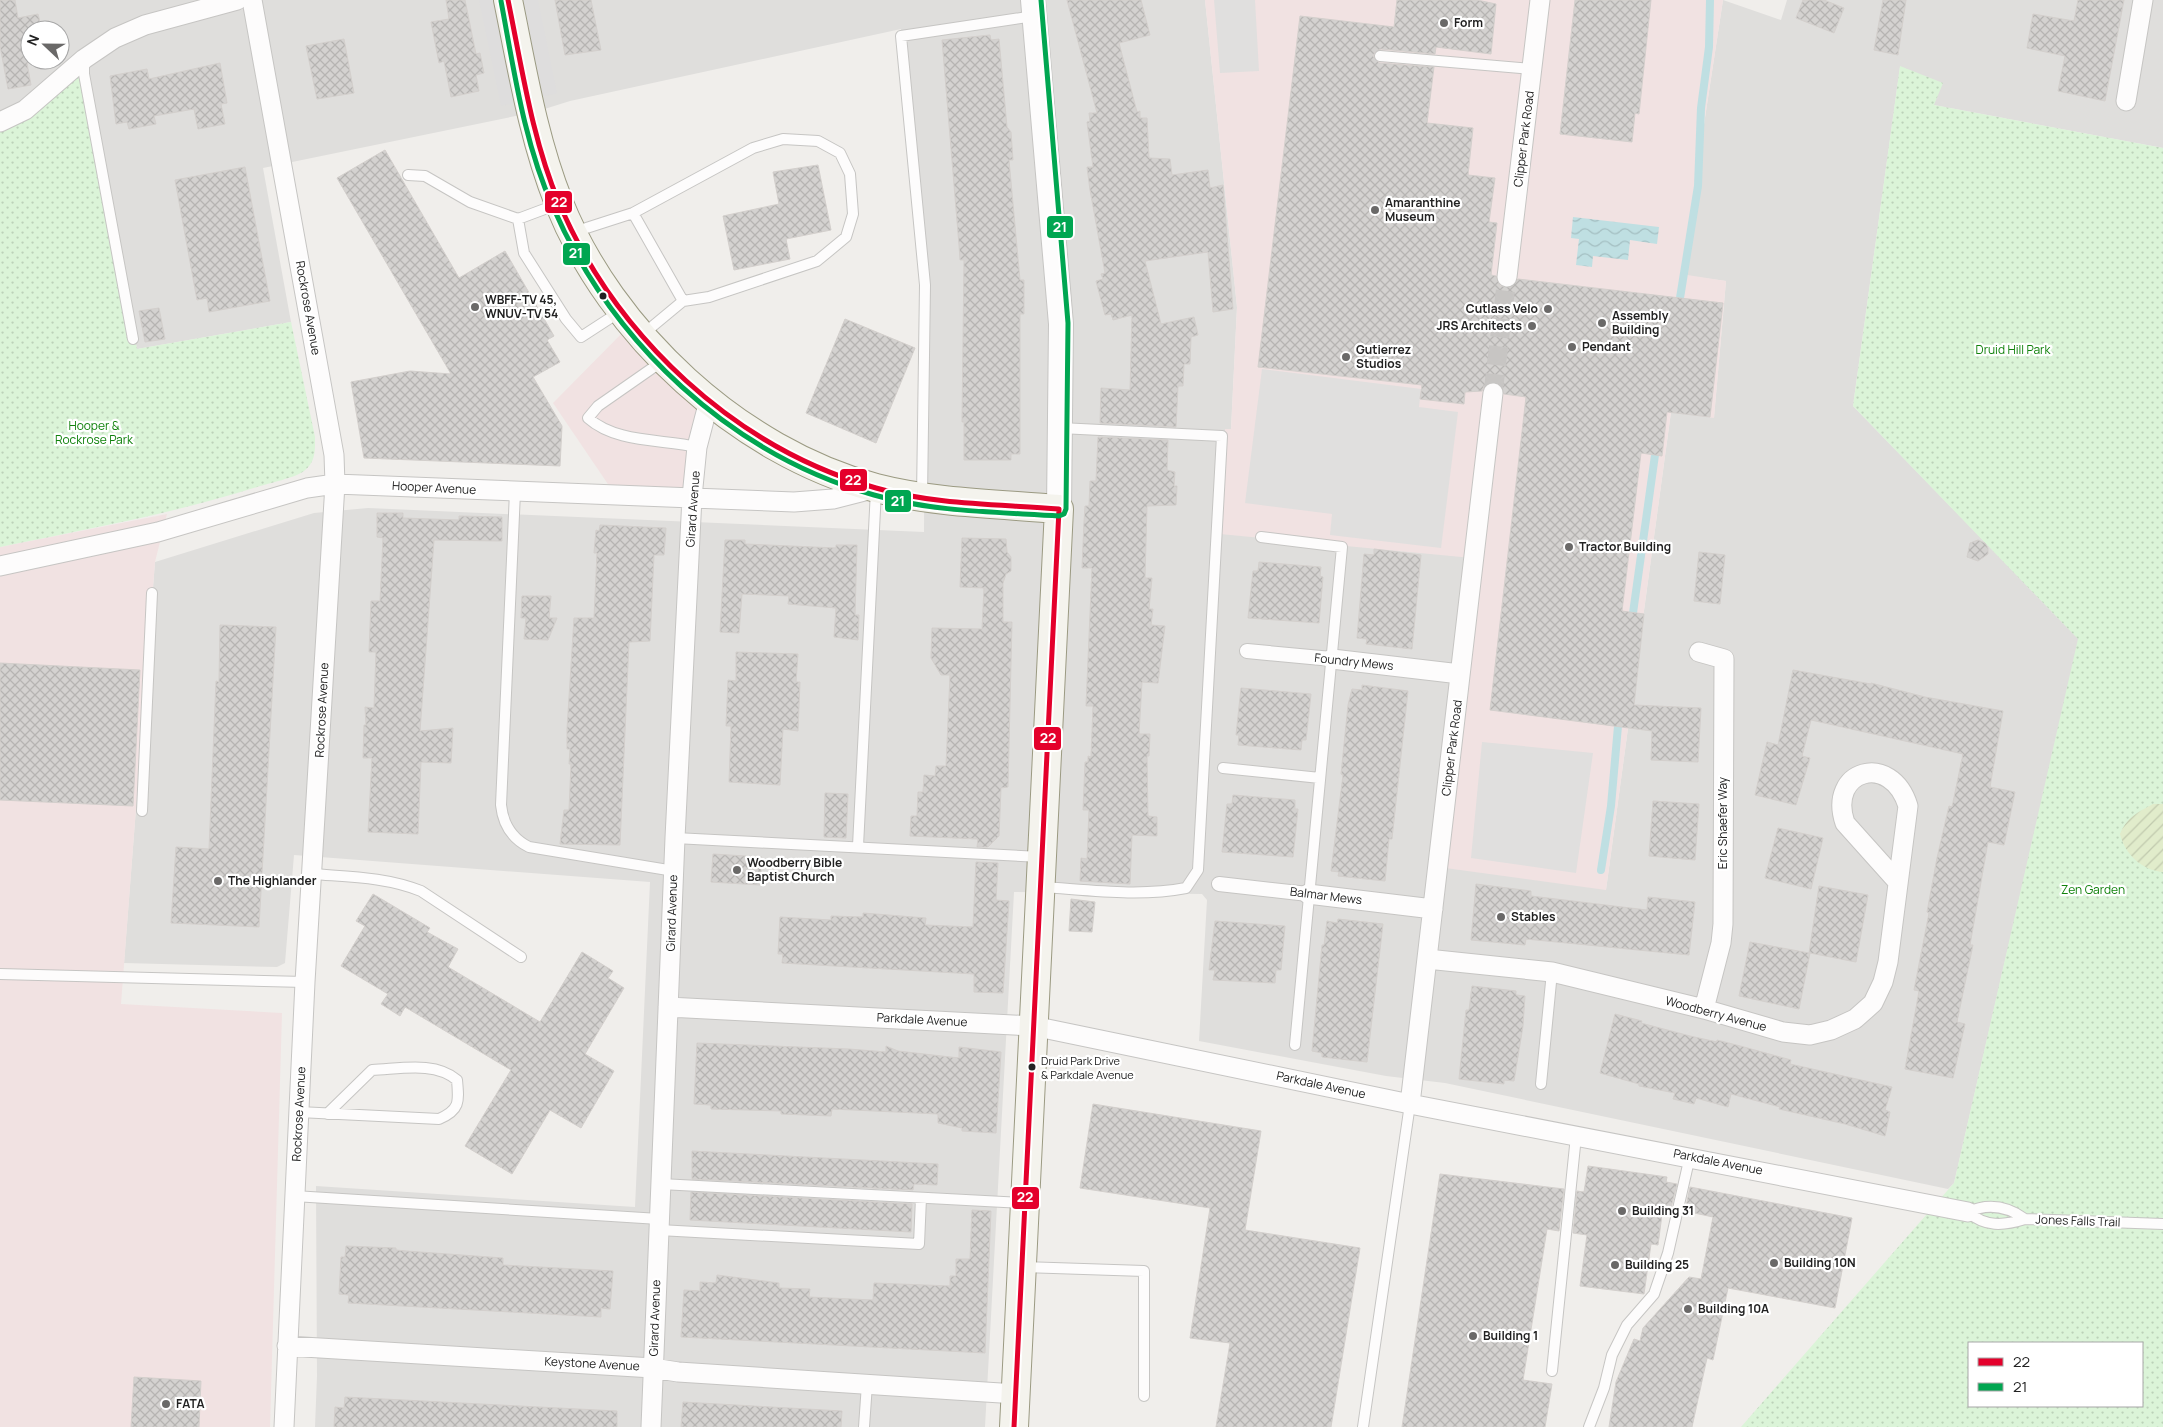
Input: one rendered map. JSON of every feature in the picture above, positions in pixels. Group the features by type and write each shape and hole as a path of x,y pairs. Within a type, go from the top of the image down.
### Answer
{"main road":[{"path":"508,0 543,158 559,204 606,289 621,311 664,360 708,401 786,452 831,472 876,488 922,496 1059,509 1014,1427"}],"street":[{"path":"0,122 31,105 84,59 115,38 145,25 237,0"},
{"name":"Rockrose Avenue","path":"252,0 332,436 335,484 305,982 284,1427"},
{"name":"Clipper Park Road","path":"1507,277 1540,0"},
{"path":"2126,101 2144,0"},
{"path":"1034,8 1058,283 1062,365 1059,509"},
{"name":"Clipper Park Road","path":"1410,1104 1493,393"},
{"name":"Girard Avenue","path":"652,1427 675,838 692,497 697,447 708,401"},
{"name":"Hooper Avenue","path":"0,566 158,532 307,488 335,484 794,502 832,499 876,488"},
{"name":"Foundry Mews","path":"1247,651 1460,674"},
{"name":"Eric Shaefer Way","path":"1699,652 1724,659 1723,924 1721,943 1704,1010"},
{"name":"Woodberry Avenue","path":"1427,959 1552,972 1783,1032 1810,1035 1831,1030 1855,1019 1873,1003 1883,982 1892,938 1897,881 1908,806 1904,793 1894,781 1882,773 1856,776 1846,787 1841,798 1841,811 1845,822 1897,881"},
{"name":"Balmar Mews","path":"1218,884 1433,909"},
{"name":"Parkdale Avenue","path":"668,1007 1034,1026 1410,1104 1690,1156 1968,1212"},
{"name":"Keystone Avenue","path":"287,1346 653,1368 678,1372 1016,1394"}],"lane":[{"path":"922,496 925,285 901,36 1034,8"},
{"path":"1380,56 1532,69"},
{"path":"84,59 84,74 133,339"},
{"path":"573,232 633,213 753,148 783,139 818,141 840,153 850,174 853,214 846,237 817,260 709,297 683,301 641,336"},
{"path":"408,175 425,176 470,202 518,219 559,204"},
{"path":"633,213 683,301"},
{"path":"518,219 524,253 560,310 581,337 621,311"},
{"path":"664,360 598,406 588,418 598,428 612,434 697,447"},
{"path":"1040,887 1148,893 1170,891 1186,888 1198,870 1222,436 1060,428"},
{"path":"858,846 876,488"},
{"path":"515,492 501,804 502,818 510,833 518,842 529,847 674,871"},
{"path":"1261,537 1342,547 1295,1045"},
{"path":"142,811 152,592"},
{"path":"1223,768 1320,778"},
{"path":"675,838 1042,857"},
{"path":"313,874 392,881 421,891 521,956"},
{"path":"1541,1084 1552,972"},
{"path":"0,974 305,982"},
{"path":"299,1112 327,1114 439,1119 452,1113 457,1106 458,1080 447,1072 436,1068 372,1070 327,1114"},
{"path":"1363,1427 1410,1104"},
{"path":"1552,1371 1576,1136"},
{"path":"1589,1427 1604,1388 1612,1355 1627,1325 1654,1294 1668,1252 1690,1156"},
{"path":"661,1184 1025,1203"},
{"path":"294,1196 918,1244 921,1198"},
{"name":"Jones Falls Trail","path":"1968,1212 1982,1206 2012,1210 2025,1219 2163,1224"},
{"path":"1968,1212 1978,1221 1995,1225 2008,1225 2025,1219"},
{"path":"1022,1267 1144,1271 1144,1396"},
{"path":"864,1427 867,1384"}],"shaded area":[{"path":"0,0 1205,0 1237,307 1231,429 1225,429 1472,558 1606,890 1671,412 1714,417 1726,281 1681,275 1723,0 1781,20 1787,0 2163,0 2163,148 1934,105 1900,67 1853,406 2079,639 1954,1183 1948,1189 1445,1083 1386,1076 1199,1041 1207,900 1202,894 1014,892 985,1427 315,1427 317,1376 316,1186 635,1207 650,882 294,855 285,963 277,967 124,963 155,562 314,513 368,508 924,532 925,293 901,29 570,101 535,112 263,168 291,322 137,349 83,70 0,120"},
{"path":"1205,0 1723,0 1681,274 1726,281 1714,418 1671,412 1606,890 1438,867 1472,558 1220,534 1225,429 1231,429 1237,307"},
{"path":"1214,0 1255,0 1259,71 1220,73"},
{"path":"632,323 709,402 697,499 616,496 553,403"},
{"path":"1262,369 1421,389 1419,407 1458,412 1441,548 1330,535 1332,514 1245,503"},
{"path":"167,514 155,562 121,1004 282,1013 270,1427 0,1427 0,547"},
{"path":"1482,742 1593,753 1576,873 1471,858"}],"green space":[{"name":"Druid Hill Park","path":"1900,66 1943,83 1934,105 2163,148 2163,1427 1741,1427 1954,1183 2078,639 1853,406"},
{"name":"Hooper & Rockrose Park","path":"83,70 137,349 291,322 315,437 314,456 311,464 300,474 225,497 129,520 0,547 0,120"},
{"path":"2153,804 2163,804 2163,872 2148,868 2135,860 2126,848 2120,834 2129,820"}],"water":[{"path":"1573,217 1659,227 1657,244 1630,240 1628,260 1593,256 1592,267 1576,265 1579,239 1571,238"}],"pier":[{"path":"479,0 538,0 557,93 501,106"}],"building":[{"path":"0,0 15,0 18,18 38,14 40,20 20,20 20,70 28,70 31,85 8,89 0,46"},
{"path":"446,0 465,0 476,54 480,53 484,73 476,75 479,91 451,97 444,61 439,63 431,22 449,19"},
{"path":"555,0 591,0 601,50 565,55"},
{"path":"1067,0 1141,0 1150,35 1119,43 1137,112 1140,111 1140,118 1147,118 1149,158 1170,159 1172,175 1208,170 1210,188 1223,185 1233,309 1213,312 1208,252 1145,261 1161,324 1194,317 1198,335 1191,337 1190,364 1184,364 1183,386 1178,386 1176,427 1100,423 1101,388 1130,390 1132,315 1113,320 1111,314 1105,315 1096,281 1103,279 1101,274 1105,273 1087,167 1093,167 1087,122 1090,121 1089,113 1097,113"},
{"path":"1397,0 1477,0 1496,4 1491,54 1436,47 1435,54 1381,49 1375,52 1373,56 1379,63 1434,67 1427,123 1473,128 1468,175 1495,178 1489,222 1497,223 1491,275 1496,276 1500,286 1511,287 1518,279 1723,303 1710,417 1667,412 1662,456 1641,453 1622,611 1644,614 1634,705 1701,708 1698,762 1651,760 1652,731 1490,710 1526,397 1504,394 1500,384 1494,382 1484,386 1482,391 1465,392 1464,404 1420,399 1422,385 1258,367 1300,16 1394,27"},
{"path":"1575,0 1651,0 1639,114 1635,113 1632,142 1560,134"},
{"path":"1803,0 1824,0 1844,8 1834,33 1796,18"},
{"path":"1883,0 1906,0 1898,55 1874,50"},
{"path":"2078,0 2124,0 2105,101 2058,91 2065,56 2027,48 2033,14 2074,21"},
{"path":"990,35 991,40 999,39 1007,127 1011,132 1013,160 1009,160 1020,280 1024,280 1024,314 1020,314 1020,454 1011,454 1011,460 964,460 964,422 962,422 964,260 960,260 942,40"},
{"path":"344,39 354,93 317,99 306,46"},
{"path":"220,63 227,103 221,104 225,124 198,129 194,109 154,116 156,124 129,129 127,122 116,124 110,76 147,69 149,79"},
{"name":"WBFF-TV 45, WNUV-TV 54","path":"385,150 459,278 505,251 554,336 547,340 560,362 533,377 562,426 560,466 364,458 351,382 410,371 451,374 337,178"},
{"path":"818,165 831,230 786,239 790,259 734,270 723,216 779,204 773,172"},
{"path":"245,167 270,301 209,312 207,298 197,300 175,180"},
{"path":"159,308 165,339 145,342 139,311"},
{"path":"845,319 915,348 876,443 806,413"},
{"path":"1098,437 1168,440 1167,470 1175,472 1174,486 1177,486 1176,505 1147,506 1145,578 1152,578 1149,609 1153,609 1151,625 1165,626 1158,683 1142,682 1139,734 1150,734 1149,756 1147,756 1148,816 1157,817 1157,836 1132,835 1130,884 1080,881 1081,858 1087,859 1089,810 1083,810 1085,762 1088,762 1088,756 1091,757 1093,706 1086,706 1092,568 1082,568 1085,506 1089,506 1090,481 1096,481"},
{"path":"377,513 403,513 403,518 459,520 459,516 502,517 502,541 434,540 420,731 453,728 451,763 421,762 418,834 368,832 372,758 363,758 364,725 366,725 365,707 374,708 376,652 369,652 371,601 380,601 383,538 377,537"},
{"path":"600,525 666,528 664,555 654,555 650,641 629,642 620,845 560,844 564,810 569,810 571,764 569,764 570,749 567,749 567,729 574,618 594,618 597,553 594,553 596,530 599,531"},
{"path":"962,538 1006,539 1007,552 1011,557 1011,571 1006,574 1003,583 1003,622 1012,622 1008,787 1001,788 999,836 988,847 977,847 978,839 910,836 911,816 917,816 918,792 923,792 924,775 935,776 936,766 946,766 950,675 941,675 931,658 932,628 982,629 984,588 960,587"},
{"path":"725,540 745,540 745,544 836,548 836,545 857,545 855,615 859,615 858,640 834,637 836,608 788,604 789,596 742,594 739,633 720,632"},
{"path":"1978,540 1985,543 1988,548 1988,554 1978,561 1967,557 1970,543"},
{"path":"1374,549 1421,555 1412,649 1366,644 1367,639 1357,638 1364,554 1374,555"},
{"path":"1699,552 1725,555 1720,604 1694,601"},
{"path":"1259,562 1321,567 1320,576 1323,577 1319,623 1248,618 1253,571 1258,571"},
{"path":"522,596 551,596 549,618 557,618 548,640 524,639 526,618 521,618"},
{"path":"220,625 276,627 259,927 171,923 176,847 209,849 216,681 219,682"},
{"path":"736,652 798,654 796,682 800,682 798,731 783,729 780,785 729,782 731,726 726,726 728,680 736,681"},
{"path":"0,663 140,670 133,806 0,800"},
{"path":"1793,670 1871,683 1925,697 2003,711 1990,787 2015,792 2004,845 1988,842 1970,945 1973,945 1957,1022 1965,1024 1953,1078 1905,1069 1919,991 1914,990 1929,913 1927,912 1937,858 1949,806 1952,807 1963,754 1811,720 1802,756 1810,758 1796,805 1755,795 1767,742 1778,745"},
{"path":"1362,685 1408,691 1392,839 1389,839 1385,881 1338,876 1339,872 1331,871 1343,775 1341,774 1348,705 1352,689 1362,690"},
{"path":"1241,688 1311,694 1306,740 1302,740 1301,750 1238,745 1239,735 1236,735"},
{"path":"825,793 848,794 846,838 824,837"},
{"path":"1233,795 1295,800 1295,809 1298,809 1293,857 1222,852 1227,804 1232,804"},
{"path":"1653,801 1699,804 1695,860 1649,856"},
{"path":"1778,828 1823,838 1811,889 1765,878"},
{"name":"Woodberry Bible Baptist Church","path":"713,854 762,857 760,885 711,882"},
{"path":"976,862 998,863 996,900 1009,901 1003,993 974,992 974,974 782,963 783,954 778,954 780,917 831,920 831,916 863,917 863,913 926,918 925,925 973,927"},
{"path":"1476,884 1531,891 1531,896 1647,910 1648,897 1695,902 1689,955 1526,939 1525,945 1471,940"},
{"path":"1819,886 1868,895 1856,962 1810,953 1799,1009 1739,996 1750,942 1809,953"},
{"path":"373,894 430,928 427,932 458,949 448,967 540,1022 582,952 613,971 608,978 624,988 585,1054 614,1071 581,1128 550,1110 512,1174 465,1146 511,1070 405,1007 400,1016 381,1004 388,994 341,966 365,926 356,921"},
{"path":"1071,899 1095,902 1092,932 1069,931"},
{"path":"1338,919 1383,924 1367,1062 1322,1057 1322,1053 1312,1051 1322,945 1324,945 1327,921 1337,923"},
{"path":"1215,921 1285,926 1281,970 1276,970 1275,983 1213,980 1215,970 1209,970"},
{"path":"1472,986 1516,991 1516,995 1525,996 1523,1026 1514,1081 1504,1080 1504,1084 1459,1079 1466,1010 1469,1010"},
{"path":"1615,1014 1690,1036 1717,1042 1717,1040 1791,1060 1790,1064 1892,1087 1885,1110 1890,1112 1885,1136 1845,1124 1779,1109 1780,1107 1731,1094 1728,1107 1696,1098 1694,1104 1673,1099 1675,1093 1639,1086 1639,1084 1600,1073"},
{"path":"697,1043 886,1052 886,1046 898,1051 959,1058 959,1047 1001,1052 996,1133 962,1131 962,1128 938,1123 938,1114 832,1109 831,1116 781,1114 781,1111 711,1109 711,1105 694,1104"},
{"path":"1093,1104 1261,1131 1245,1230 1360,1248 1331,1427 1216,1427 1230,1343 1190,1338 1210,1208 1080,1188"},
{"path":"692,1151 938,1164 937,1185 914,1184 913,1190 692,1179"},
{"path":"1588,1166 1667,1177 1666,1182 1677,1184 1671,1208 1663,1207 1658,1245 1651,1244 1644,1294 1580,1286 1587,1235 1573,1233 1577,1191 1584,1192"},
{"name":"Building 1","path":"1440,1174 1564,1189 1559,1231 1547,1229 1523,1380 1552,1384 1545,1427 1402,1427"},
{"path":"1690,1187 1852,1218 1835,1308 1728,1288 1713,1360 1707,1358 1692,1427 1609,1427 1616,1382 1634,1339 1640,1341 1643,1328 1689,1277 1701,1279 1713,1217 1685,1211"},
{"path":"691,1192 912,1204 911,1232 690,1220"},
{"path":"972,1210 991,1211 985,1353 681,1337 684,1290 700,1291 700,1282 716,1283 717,1275 779,1283 779,1288 810,1289 809,1297 873,1300 874,1283 950,1286 950,1276 956,1276 956,1259 970,1259"},
{"path":"346,1246 396,1248 396,1250 406,1251 503,1258 503,1265 613,1271 610,1309 601,1308 601,1317 348,1303 349,1295 339,1294 341,1257 345,1257"},
{"name":"FATA","path":"134,1377 201,1381 199,1427 131,1427"},
{"path":"345,1397 617,1411 617,1427 334,1427 335,1407 344,1408"},
{"path":"683,1402 842,1411 841,1427 681,1427"}],"waterway":[{"path":"1680,298 1698,186 1701,108 1709,47 1710,0"},
{"path":"1633,613 1655,455"},
{"path":"1601,870 1611,806 1618,726"}],"tunnel":[{"path":"1493,393 1507,277"}],"transit line":[{"name":"22","path":"508,0 535,129 559,203 583,252 613,298 647,342 686,381 729,416 775,445 824,470 876,488 898,494 944,501 1059,509"},
{"name":"21","path":"501,1 527,132 534,158 553,207 578,257 608,304 643,347 682,387 725,422 771,452 821,476 874,495 896,501 942,508 1059,516 1064,514 1066,509 1068,323 1041,0"},
{"name":"22","path":"1014,1427 1059,509"}],"place":[{"name":"Form","path":"1444,23"},
{"name":"Amaranthine Museum","path":"1375,210"},
{"name":"WBFF-TV 45, WNUV-TV 54","path":"475,307"},
{"name":"Cutlass Velo","path":"1548,309"},
{"name":"Assembly Building","path":"1602,323"},
{"name":"JRS Architects","path":"1532,326"},
{"name":"Pendant","path":"1572,347"},
{"name":"Gutierrez Studios","path":"1346,357"},
{"name":"Tractor Building","path":"1569,547"},
{"name":"Woodberry Bible Baptist Church","path":"737,870"},
{"name":"The Highlander","path":"218,881"},
{"name":"Stables","path":"1501,917"},
{"name":"Druid Park Drive & Parkdale Avenue","path":"1032,1067"},
{"name":"Building 31","path":"1622,1211"},
{"name":"Building 10N","path":"1774,1263"},
{"name":"Building 25","path":"1615,1265"},
{"name":"Building 10A","path":"1688,1309"},
{"name":"Building 1","path":"1473,1336"},
{"name":"FATA","path":"166,1404"}],"park label":[{"name":"Zen Garden","path":"2093,890"}]}
